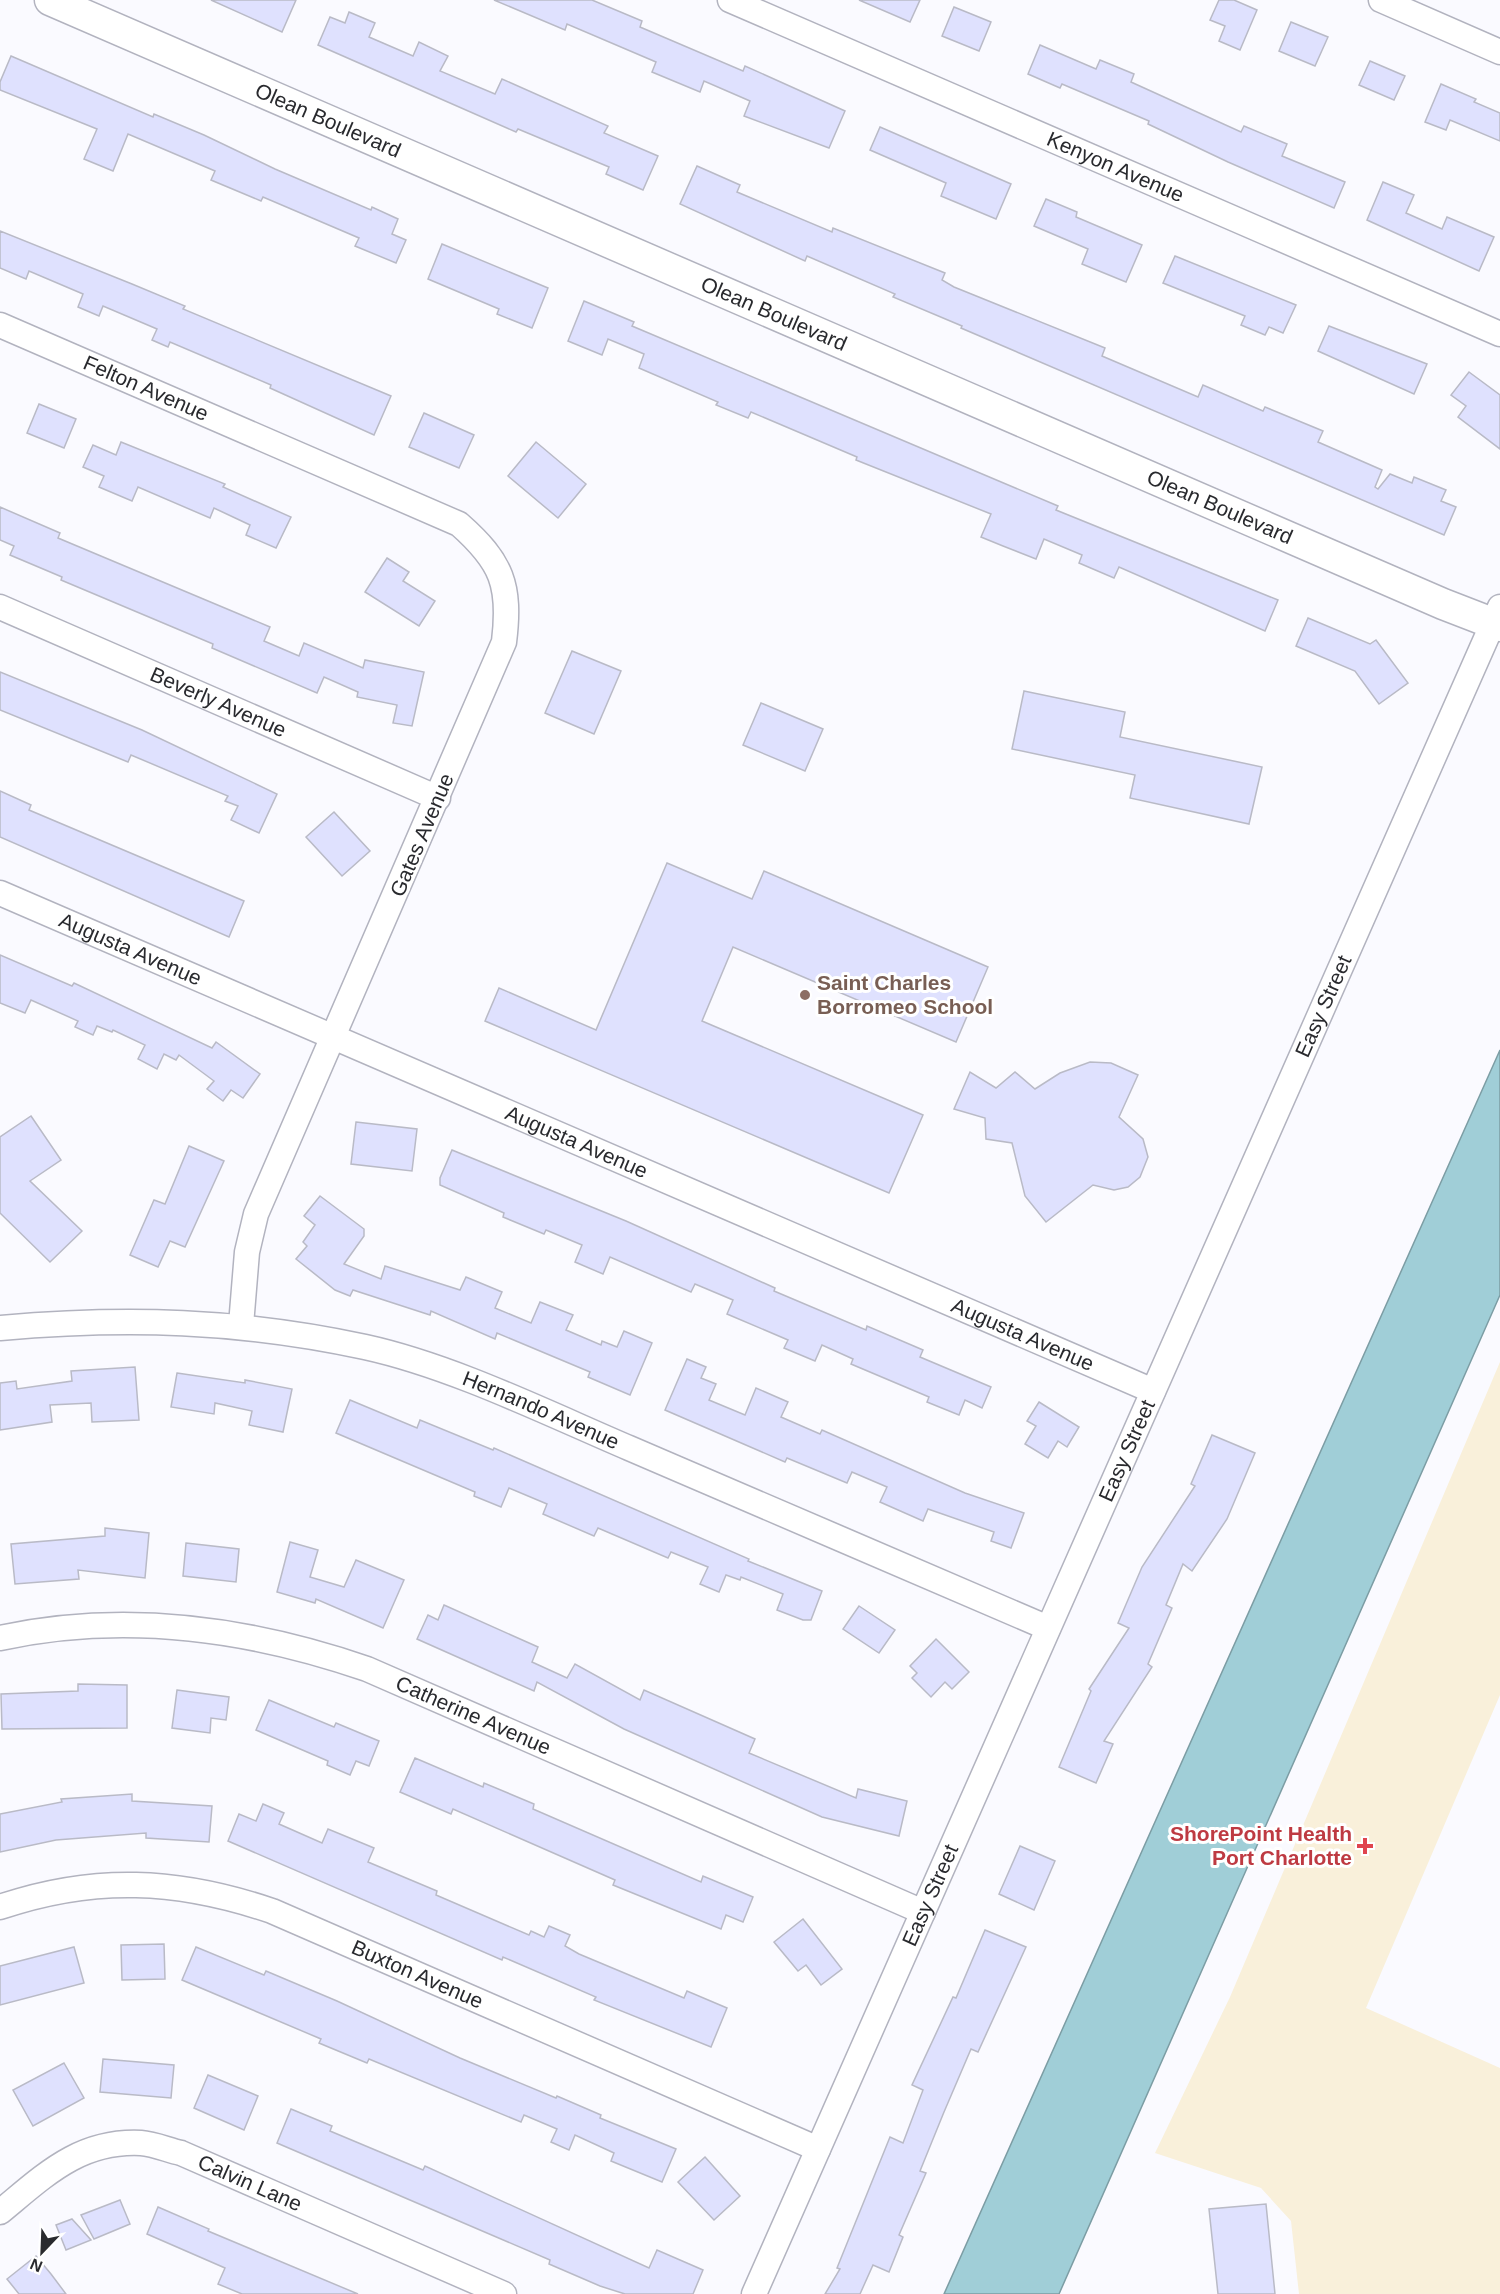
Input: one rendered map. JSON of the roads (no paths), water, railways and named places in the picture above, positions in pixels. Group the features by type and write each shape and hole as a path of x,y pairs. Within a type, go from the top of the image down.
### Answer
{"street":[{"name":"Olean Boulevard","path":"50,0 1422,595 1498,619"},
{"name":"Kenyon Avenue","path":"730,0 1500,334"},
{"path":"1381,0 1500,52"},
{"name":"Felton Avenue","path":"0,325 293,452"},
{"name":"Gates Avenue","path":"241,1325 247,1252 256,1214 504,642 508,610 503,580 486,548 459,524 293,452"},
{"name":"Beverly Avenue","path":"0,607 438,798"},
{"name":"Easy Street","path":"754,2294 1153,1391 1498,619"},
{"name":"Augusta Avenue","path":"0,893 1153,1391"},
{"name":"Hernando Avenue","path":"0,1328 99,1320 241,1325 367,1347 485,1387 1048,1628"},
{"name":"Catherine Avenue","path":"0,1638 90,1626 157,1625 247,1635 324,1654 367,1669 923,1912"},
{"name":"Buxton Avenue","path":"0,1906 32,1896 85,1886 133,1884 166,1885 233,1898 272,1911 818,2149"},
{"name":"Calvin Lane","path":"0,2212 60,2163 99,2146 142,2143 181,2153 504,2294"}],"water":[{"path":"1500,1050 1500,1295 1059,2294 944,2294"}],"place":[{"name":"Saint Charles Borromeo School","path":"805,995"},
{"name":"ShorePoint Health Port Charlotte","path":"1365,1846"}]}
